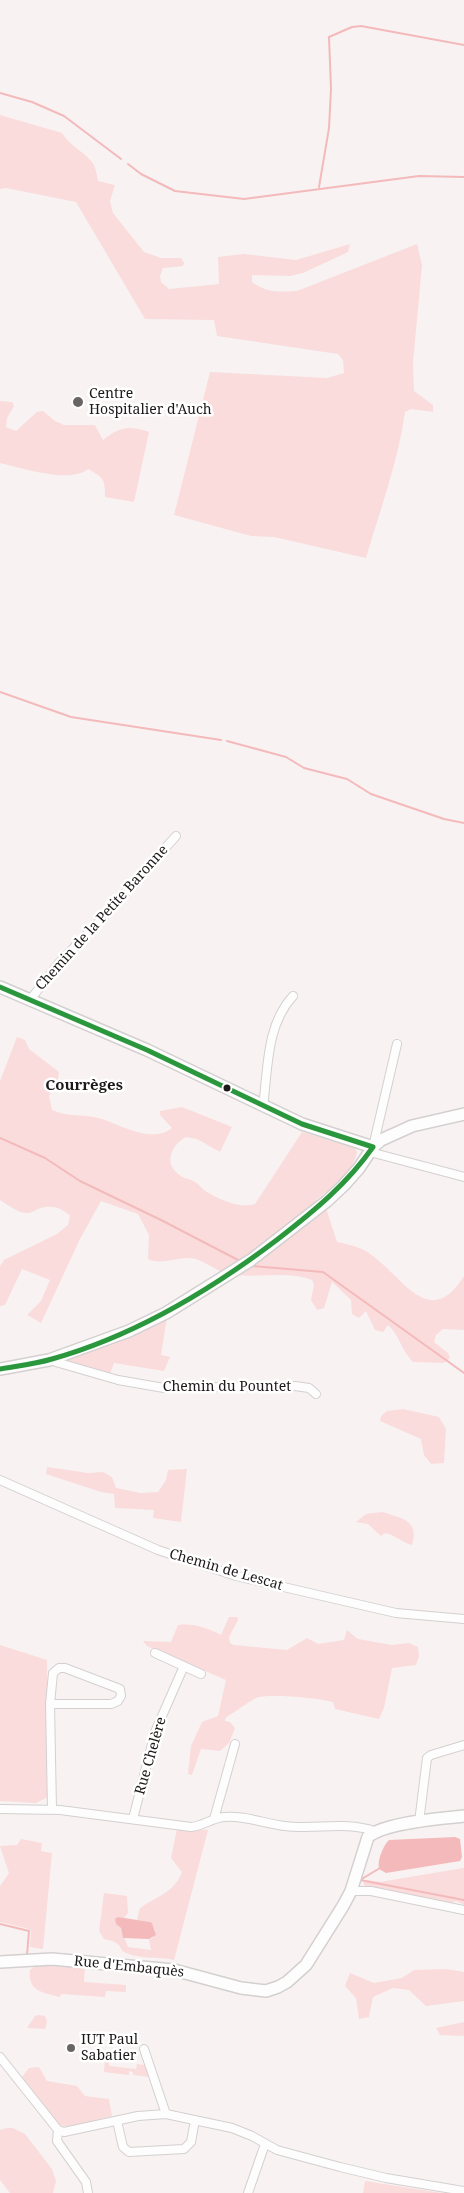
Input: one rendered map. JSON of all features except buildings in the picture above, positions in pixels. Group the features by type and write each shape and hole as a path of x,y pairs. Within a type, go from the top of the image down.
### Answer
{"street":[{"name":"Chemin de la Petite Baronne","path":"30,1000 58,963 96,925 176,836"},
{"path":"0,987 147,1050 302,1124 372,1150 464,1177"},
{"path":"263,1107 273,1030 284,1006 293,996"},
{"path":"372,1150 397,1044"},
{"path":"0,1369 49,1360 129,1331 166,1313 251,1260 326,1201 359,1168 381,1140 412,1126 464,1114"},
{"name":"Chemin du Pountet","path":"49,1360 139,1385 182,1388 295,1386 309,1388 316,1394"},
{"name":"Chemin de Lescat","path":"0,1480 158,1550 236,1576 396,1613 464,1619"},
{"path":"155,1654 201,1674"},
{"name":"Rue Chelère","path":"134,1819 157,1726 184,1666"},
{"path":"50,1704 112,1704 118,1701 121,1692 120,1689 65,1668 59,1668 53,1673 51,1678 50,1704 52,1810"},
{"path":"214,1819 235,1744"},
{"path":"419,1822 427,1758 431,1755 464,1745"},
{"path":"0,1809 52,1810 191,1827 214,1819 231,1817 286,1826 349,1826 374,1831 464,1816"},
{"name":"Rue d'Embaquès","path":"0,1962 52,1959 174,1970 241,1988 266,1991 287,1982 306,1965 351,1891 368,1837 374,1831"},
{"path":"351,1891 371,1891 464,1910"},
{"path":"144,2049 166,2114"},
{"path":"0,2057 58,2130 64,2132 72,2132 117,2121 166,2114 245,2133 265,2144 297,2156 386,2178 464,2191"},
{"path":"117,2121 123,2148 129,2152 184,2149 191,2142 195,2120"},
{"path":"58,2130 57,2141 86,2182 88,2193"},
{"path":"248,2193 265,2144"}],"shaded area":[{"path":"0,115 62,133 69,142 91,160 95,167 98,181 115,185 110,201 113,213 144,252 161,258 181,258 184,263 183,266 163,268 160,276 161,282 169,289 219,284 218,257 244,254 296,260 350,244 348,252 303,273 290,276 252,275 252,282 268,290 297,291 417,244 422,265 413,363 414,391 433,405 433,412 411,409 405,412 393,468 366,558 274,537 251,536 174,515 210,372 327,378 344,373 343,360 338,354 217,336 214,320 145,319 76,202 6,188 0,189"},
{"path":"0,401 12,402 14,406 7,418 6,427 16,431 37,412 43,411 55,421 64,425 95,425 103,440 114,432 125,428 135,428 149,432 134,502 105,497 104,483 88,469 80,473 58,475 0,463"},
{"path":"17,1037 25,1040 29,1049 59,1072 58,1079 49,1096 52,1110 63,1114 98,1118 145,1134 154,1134 164,1133 172,1128 160,1115 160,1111 182,1107 232,1127 220,1152 197,1139 186,1137 176,1145 170,1161 175,1172 193,1181 212,1195 230,1203 237,1205 255,1204 302,1132 355,1148 357,1152 355,1159 347,1173 316,1200 327,1211 337,1242 365,1250 418,1295 429,1300 440,1299 452,1292 464,1276 464,1330 443,1329 436,1335 434,1342 448,1353 450,1358 444,1363 413,1362 398,1337 388,1325 383,1332 375,1330 366,1311 359,1318 352,1314 351,1300 332,1282 324,1308 317,1310 311,1300 314,1285 312,1280 281,1275 249,1276 228,1274 204,1262 189,1258 168,1261 148,1259 149,1235 138,1214 101,1201 80,1239 41,1323 27,1315 41,1301 50,1280 22,1269 5,1305 0,1306 0,1266 4,1260 57,1234 68,1225 70,1216 64,1211 53,1207 45,1207 25,1213 14,1209 0,1200 0,1081"},
{"path":"167,1317 161,1355 170,1357 164,1371 114,1363 110,1374 67,1362 64,1359"},
{"path":"403,1409 439,1417 446,1429 444,1463 431,1464 424,1455 421,1439 380,1421 381,1416 387,1411"},
{"path":"47,1467 88,1473 103,1472 112,1477 116,1488 141,1493 158,1492 166,1480 168,1470 187,1469 181,1522 153,1518 154,1510 115,1508 114,1494 101,1492 46,1474"},
{"path":"382,1512 402,1518 411,1525 414,1537 412,1545 389,1534 385,1533 381,1536 368,1524 356,1522 366,1514"},
{"path":"229,1617 237,1617 238,1620 229,1637 230,1643 234,1645 287,1650 307,1638 318,1644 344,1640 347,1630 358,1639 392,1645 409,1643 418,1647 419,1656 416,1665 392,1668 384,1708 379,1719 335,1709 333,1702 285,1696 256,1698 226,1717 225,1721 230,1722 235,1728 229,1743 220,1751 201,1749 192,1775 188,1774 191,1746 202,1722 218,1716 226,1680 147,1646 143,1641 171,1642 178,1625 200,1627 221,1635"},
{"path":"0,1645 47,1660 48,1797 36,1803 0,1801"},
{"path":"177,1829 208,1830 174,1960 128,1954 122,1951 115,1942 104,1939 99,1931 104,1893 127,1896 128,1913 124,1918 118,1917 123,1938 128,1947 151,1950 149,1939 153,1938 155,1930 150,1922 137,1920 140,1908 170,1889 179,1879 182,1872 171,1858"},
{"path":"455,1837 460,1839 462,1857 460,1861 386,1873 379,1869 381,1853 389,1840"},
{"path":"21,1839 42,1843 41,1851 52,1853 43,1949 30,1947 31,1931 29,1929 0,1922 0,1886 9,1873 0,1846 17,1845"},
{"path":"464,1868 464,1905 456,1901 449,1904 365,1886 363,1883 366,1880 380,1882"},
{"path":"118,1917 150,1922 156,1935 149,1939 123,1938 121,1928 116,1924 115,1919"},
{"path":"39,1963 85,1965 84,1982 126,1985 126,1992 106,1991 105,1997 61,1994 60,1997 43,1992 34,1987 30,1977 30,1970"},
{"path":"446,1969 464,1972 464,2001 426,2006 409,1990 393,1988 373,1997 369,2017 359,2019 356,1998 345,1986 350,1973 374,1983 402,1978 414,1970"},
{"path":"35,2016 45,2016 47,2022 45,2029 27,2028"},
{"path":"464,2022 464,2036 440,2035 436,2028"},
{"path":"105,2060 109,2060 109,2066 136,2069 137,2064 145,2065 150,2077 133,2075 133,2072 129,2071 129,2075 104,2072"},
{"path":"39,2067 47,2081 77,2086 85,2096 109,2099 112,2116 71,2127 60,2125 22,2077 29,2068"},
{"path":"13,2128 25,2134 52,2169 56,2181 53,2193 10,2193 0,2180 0,2130"},
{"path":"365,2181 442,2193 363,2193"}],"waterway":[{"path":"319,187 329,128 331,89 329,37 352,27 361,26 464,45"},
{"path":"0,93 32,102 64,116 121,159"},
{"path":"128,164 141,174 175,191 244,199 419,176 464,177"},
{"path":"0,692 71,717 221,740"},
{"path":"227,741 286,757 304,768 347,779 371,794 444,819 464,823"},
{"path":"0,1138 45,1158 80,1181 240,1261"},
{"path":"252,1266 323,1272 464,1373"},
{"path":"380,1868 360,1880 464,1900"},
{"path":"0,1924 29,1931 27,1955"}],"transit line":[{"path":"0,987 147,1050 302,1124 373,1147"},
{"path":"0,1369 46,1361 83,1349 112,1338 171,1310 226,1276 278,1239 341,1185 373,1147"}],"place":[{"name":"Centre Hospitalier d'Auch","path":"78,402"},
{"name":"IUT Paul Sabatier","path":"71,2048"}],"district":[{"name":"Courrèges","path":"84,1086"}]}
